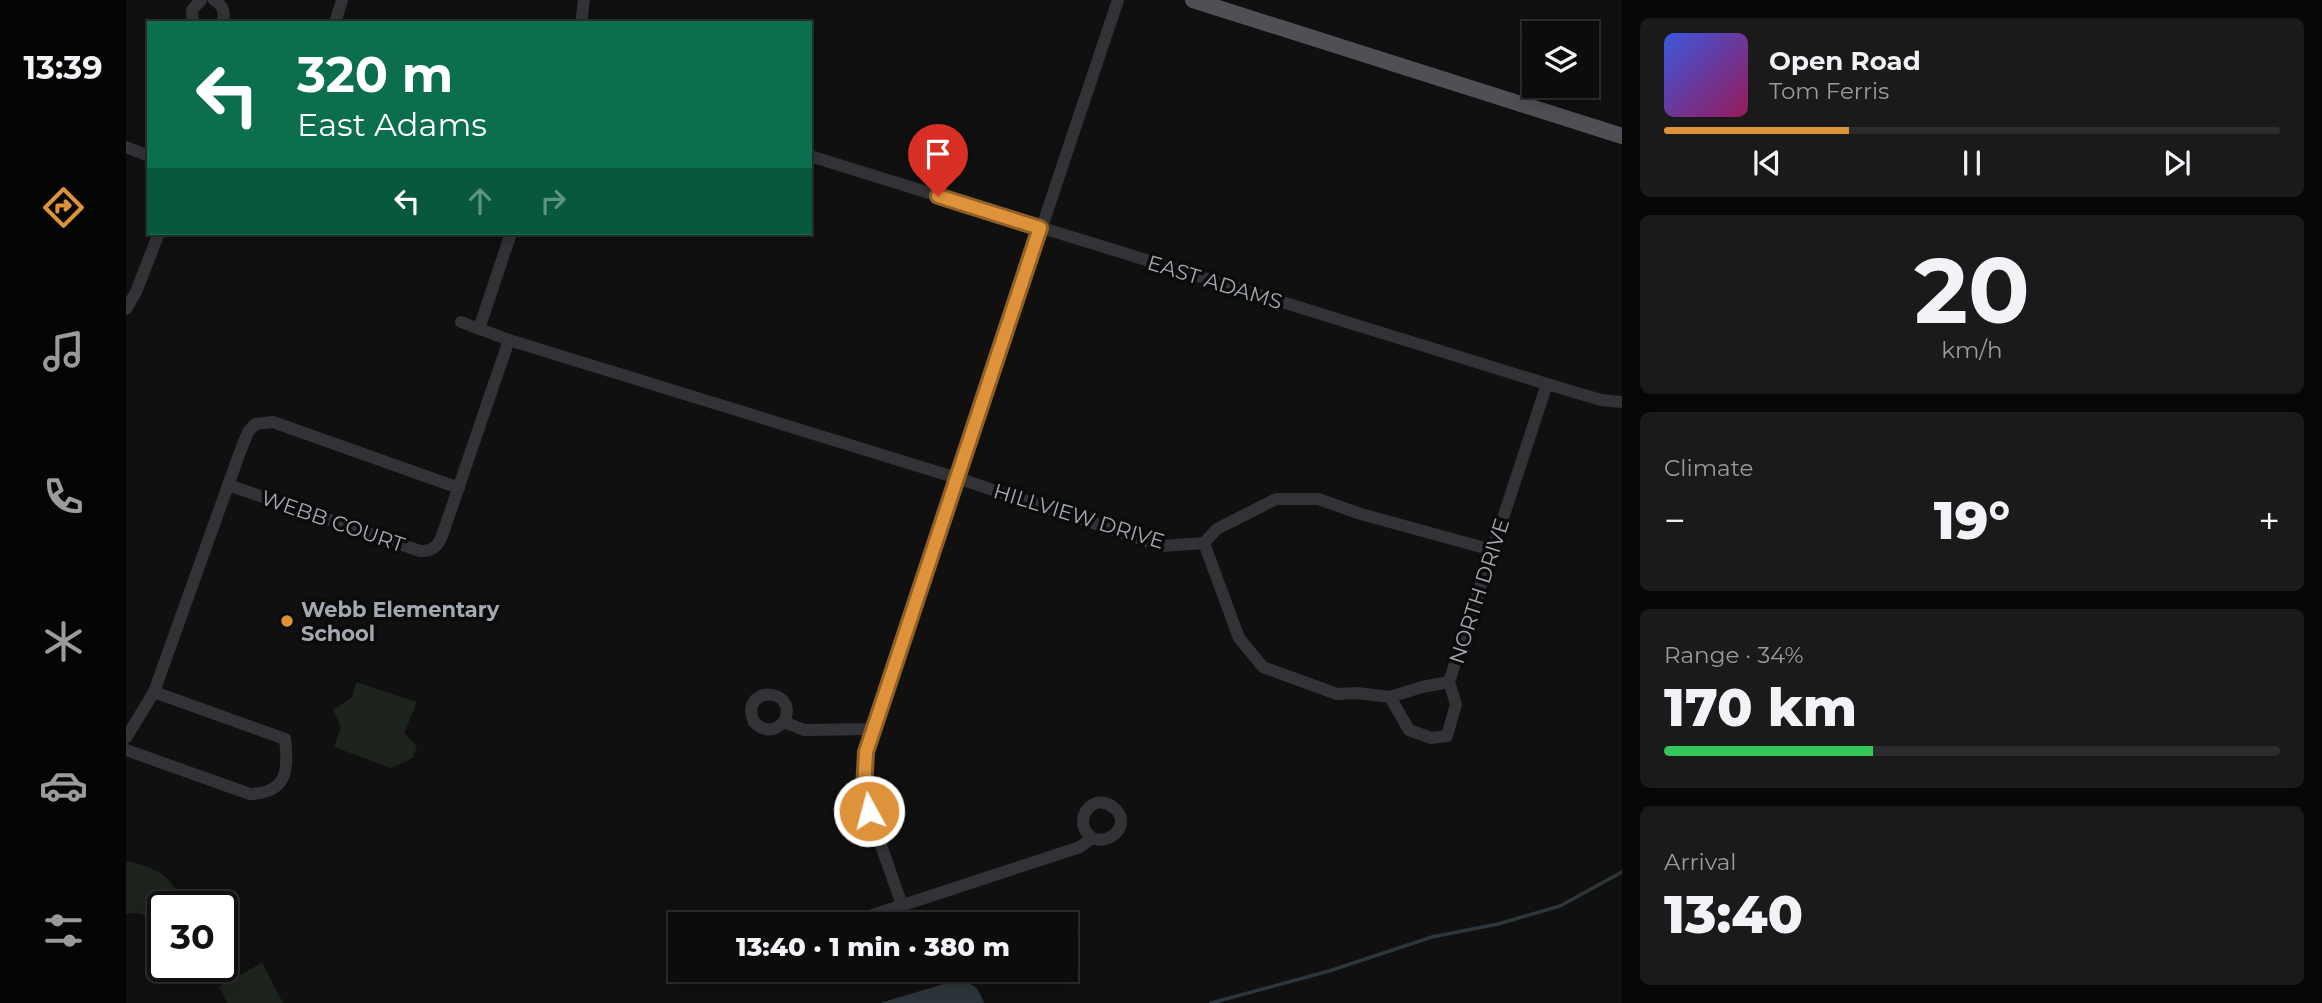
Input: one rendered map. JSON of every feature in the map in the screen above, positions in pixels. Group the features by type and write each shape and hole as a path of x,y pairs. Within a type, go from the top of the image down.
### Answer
{"main road":[{"path":"1193,0 1622,136"}],"street":[{"path":"193,21 192,10 201,0"},
{"path":"214,0 222,7 222,21"},
{"path":"335,21 342,0"},
{"path":"581,21 584,0"},
{"path":"902,905 869,811 864,789 866,752 1118,0"},
{"path":"126,147 147,155"},
{"name":"EAST ADAMS","path":"812,157 1547,384 1601,400 1622,401"},
{"path":"126,309 136,292 158,235"},
{"path":"479,329 507,235"},
{"name":"HILLVIEW DRIVE","path":"461,322 509,340 957,478 1162,546 1204,543"},
{"name":"WEBB COURT","path":"228,485 426,552 432,550 440,542 509,340"},
{"name":"NORTH DRIVE","path":"1204,543 1240,638 1263,667 1337,694 1357,693 1390,697 1449,682 1547,384"},
{"path":"126,738 154,692 228,485 248,432 255,424 273,422 459,488"},
{"path":"1204,543 1216,529 1276,499 1318,499 1361,514 1492,550"},
{"path":"1390,697 1409,730 1431,738 1447,736 1456,704 1449,682"},
{"path":"126,750 250,794 266,793 277,787 284,776 288,761 285,739 154,692"},
{"path":"784,722 804,730 873,729"},
{"path":"881,912 1080,847 1092,838"}],"shaded area":[{"path":"356,682 417,702 404,733 417,746 413,758 391,768 334,747 341,727 333,710 352,697"},
{"path":"130,861 158,871 169,880 175,891 147,891 147,916 138,913 126,914 126,863"},
{"path":"262,963 283,1003 227,1003 219,986 226,982 238,982 238,976"},
{"path":"951,982 965,982 974,986 984,1003 880,1003"}],"waterway":[{"path":"1211,1003 1329,971 1432,937 1498,924 1560,906 1622,872"}],"place":[{"name":"Webb Elementary School","path":"287,621"}],"route":[{"path":"869,811 864,789 866,752 1040,228 938,196"}]}
